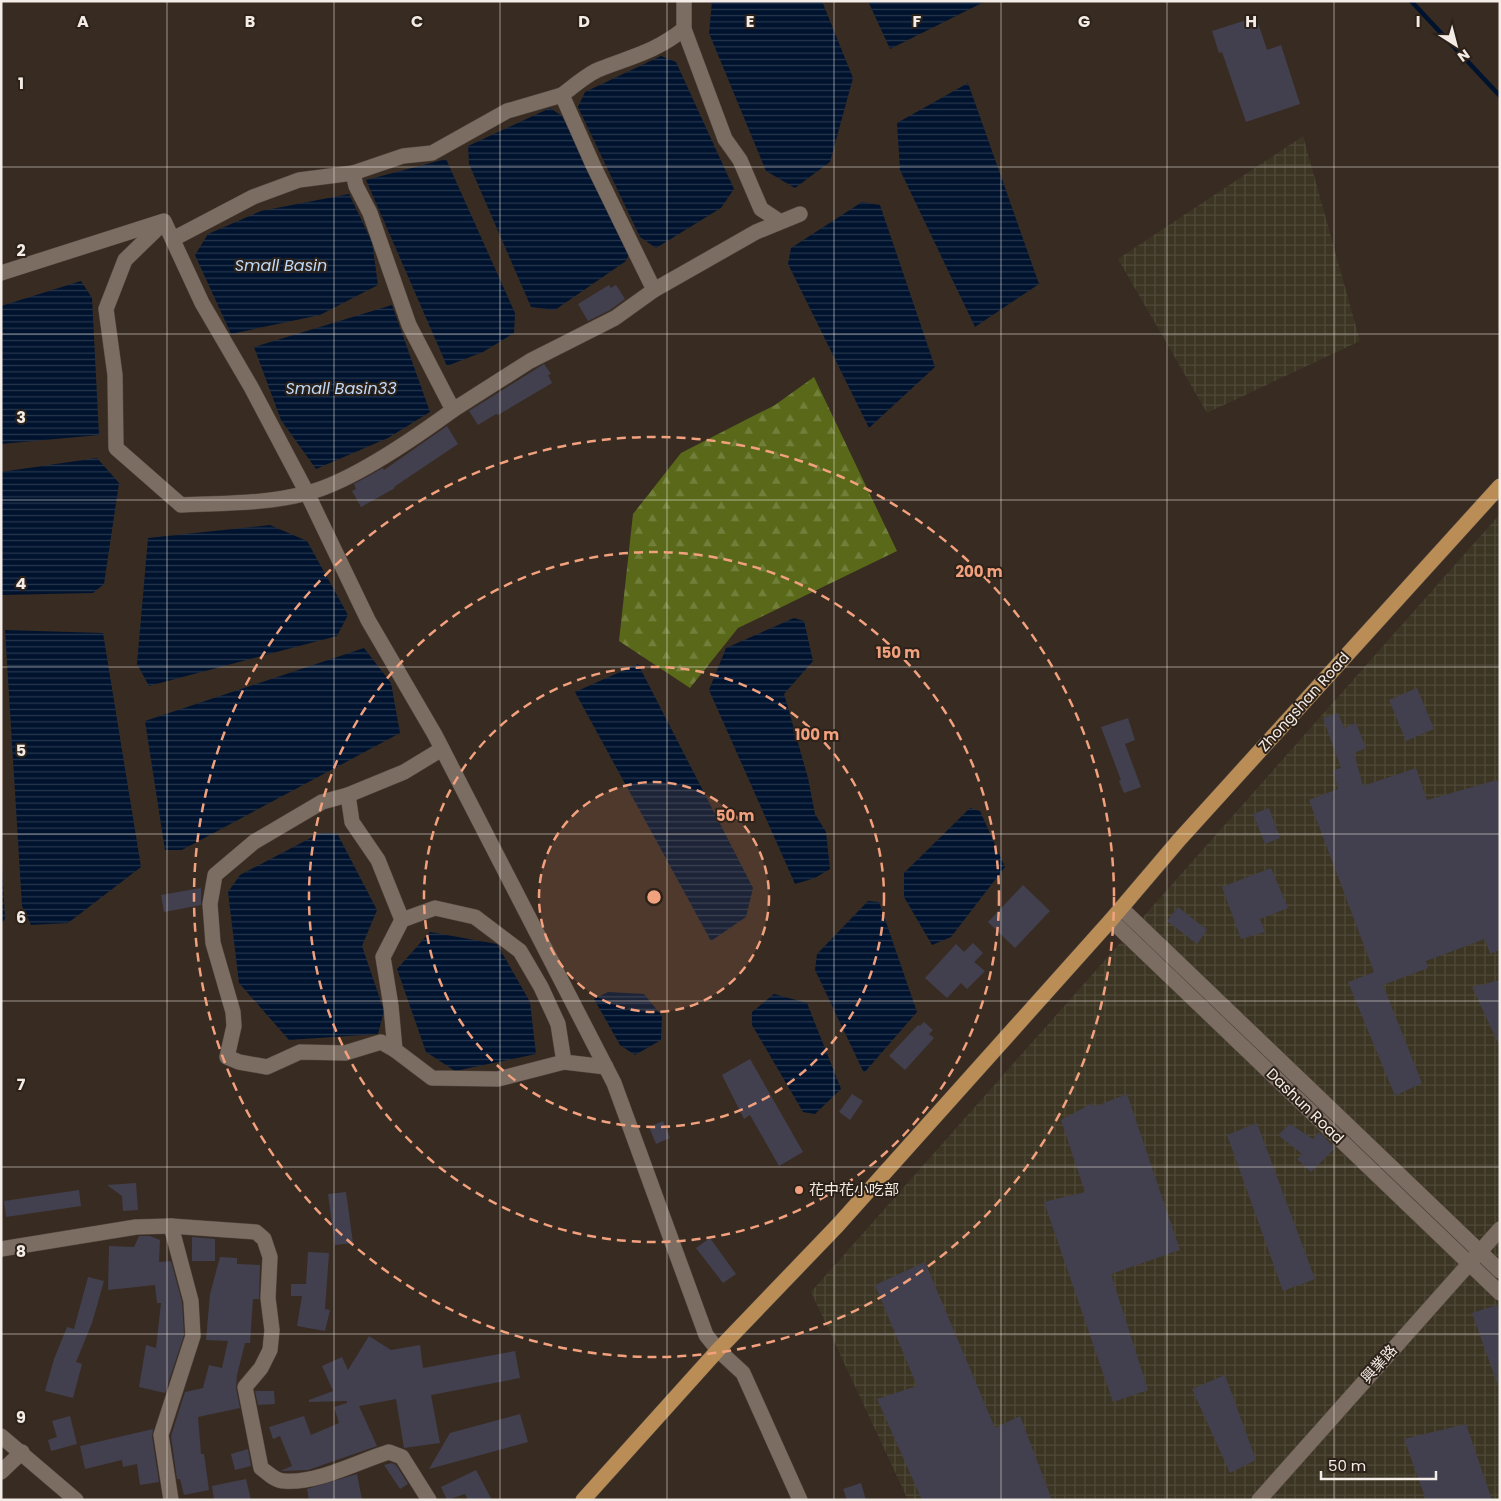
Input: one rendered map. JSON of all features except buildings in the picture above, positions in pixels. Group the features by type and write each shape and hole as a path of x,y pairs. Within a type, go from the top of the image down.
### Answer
{"main road":[{"name":"Zhongshan Road","path":"583,1500 718,1350 838,1225 1116,914 1179,840 1500,486"}],"street":[{"path":"684,1 684,29 725,139 740,160 761,209 779,221"},
{"path":"173,238 253,197 299,180 352,173 403,156 432,153 507,111 562,95 598,69 633,58 666,44 684,29"},
{"path":"562,95 578,134 654,290"},
{"path":"352,173 356,186 370,213 410,325 453,410"},
{"path":"164,221 125,260 106,309 114,375 116,448 181,505 247,502 307,494 333,483 424,432 453,410 530,361 615,318 654,290 756,232 800,214"},
{"path":"164,221 202,303 250,387 307,494 368,620 442,749 614,1083 706,1335 718,1350 743,1373 800,1500"},
{"path":"1,273 164,221"},
{"path":"442,749 404,772 322,802 254,842 214,875 210,904 213,943 233,1012 234,1026 227,1057 239,1062 267,1068 300,1052 345,1053 381,1042 395,1050 432,1078 498,1079 564,1062 606,1067"},
{"path":"348,794 352,822 378,860 402,920"},
{"path":"395,1050 391,1006 383,957 402,920 436,908 475,918 520,951 541,987 558,1024 564,1062"},
{"name":"Dashun Road","path":"1116,914 1474,1257 1500,1293"},
{"path":"171,1226 191,1300 193,1336 161,1435 171,1500"},
{"path":"1,1250 136,1227 171,1226 256,1232 264,1239 270,1257 268,1298 272,1330 270,1350 261,1368 245,1387 261,1468 273,1477 284,1481 320,1475 353,1466 389,1452 402,1457 429,1500"},
{"name":"興業路","path":"1259,1500 1500,1229"},
{"name":"Dashun Road","path":"1474,1257 1500,1271"},
{"path":"1,1436 76,1500"},
{"path":"1,1472 22,1452"}],"shaded area":[{"path":"1303,136 1360,341 1207,413 1118,259"},
{"path":"1500,514 1500,1500 908,1500 811,1292"}],"green space":[{"path":"814,377 897,551 738,628 690,688 619,641 633,514 681,453 775,405"}],"water":[{"path":"712,1 822,1 853,78 830,162 795,188 766,171 709,33"},
{"path":"868,1 986,1 890,49"},
{"path":"661,56 676,62 734,189 721,208 656,248 640,237 578,107 585,92"},
{"path":"968,83 1039,284 975,327 900,170 897,123"},
{"path":"550,108 562,116 630,251 626,261 555,310 531,307 469,164 468,146"},
{"path":"446,159 515,313 514,333 483,352 447,366 366,180"},
{"name":"Small Basin","path":"349,194 372,242 378,285 320,315 231,334 195,255 208,234 261,211"},
{"path":"862,202 880,205 935,367 869,428 788,264 791,248"},
{"path":"81,281 92,298 99,435 1,444 1,306"},
{"name":"Small Basin33","path":"392,305 430,412 388,438 316,469 281,420 254,347"},
{"path":"97,458 119,483 104,584 93,593 1,595 1,472"},
{"path":"270,525 307,541 348,615 337,636 149,686 137,664 148,538"},
{"path":"794,618 804,621 813,661 784,694 808,778 815,814 826,832 830,869 815,878 795,884 709,690 726,648"},
{"path":"5,630 103,633 141,867 68,923 31,925 22,906"},
{"path":"364,648 391,683 400,733 182,850 165,850 145,721"},
{"path":"638,664 753,888 746,917 711,941 575,692"},
{"path":"970,808 980,811 1005,867 951,937 932,945 904,897 904,873"},
{"path":"320,833 337,833 377,910 362,946 384,1011 378,1034 289,1040 239,983 228,892 240,875"},
{"path":"1,847 5,919 1,924"},
{"path":"868,901 879,902 917,1012 864,1073 815,970 817,954"},
{"path":"430,932 497,944 530,1002 536,1054 455,1071 426,1052 397,969"},
{"path":"608,992 644,994 662,1016 661,1040 635,1055 620,1045 594,999"},
{"path":"774,994 807,1003 841,1089 815,1114 803,1112 752,1025 752,1012"}],"waterway":[{"path":"1411,1 1500,96"}],"place":[{"name":"花中花小吃部","path":"799,1190"}]}
